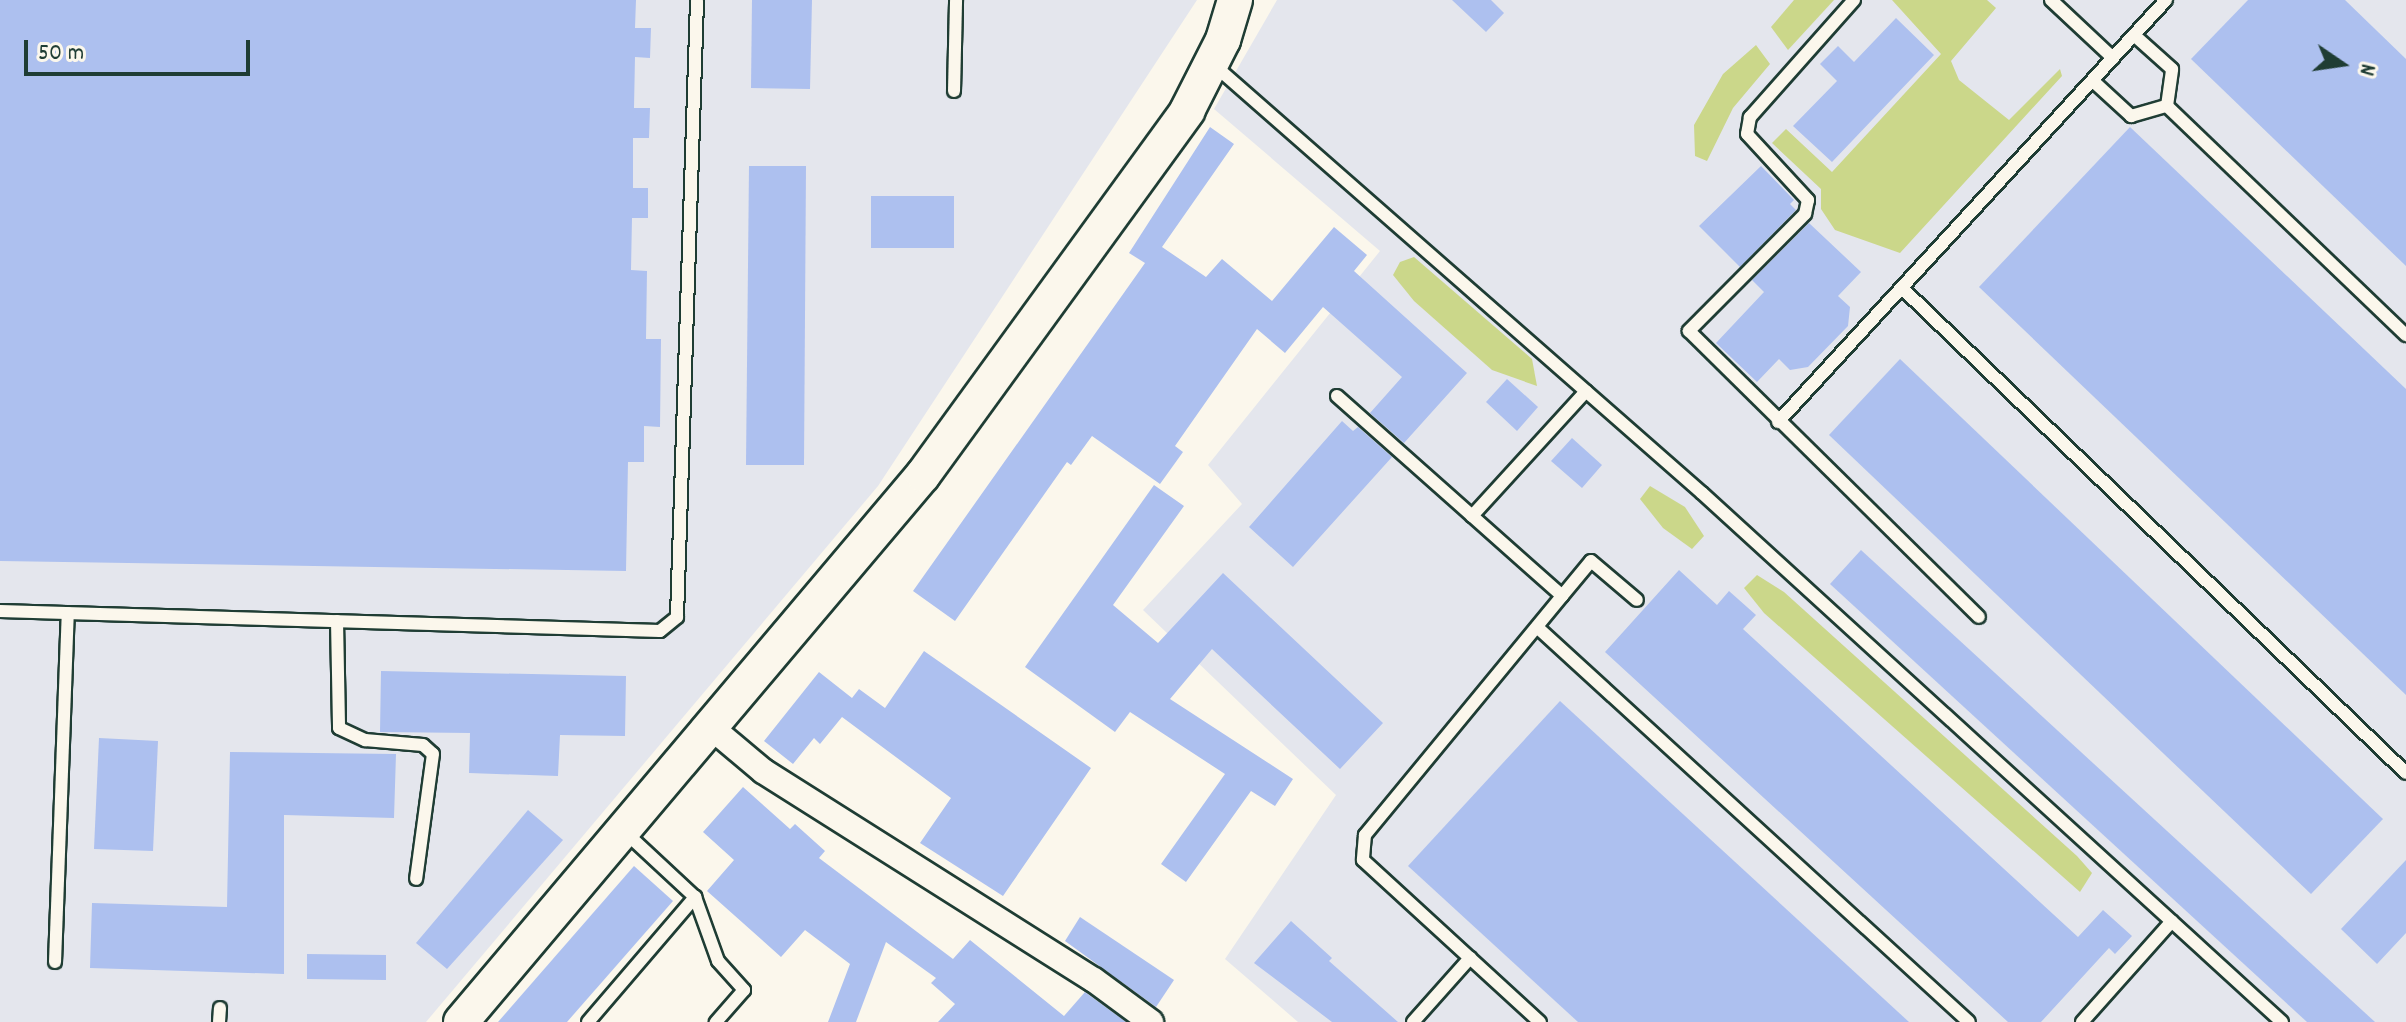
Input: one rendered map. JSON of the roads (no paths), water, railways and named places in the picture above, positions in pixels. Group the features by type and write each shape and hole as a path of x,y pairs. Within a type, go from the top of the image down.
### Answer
{"main road":[{"path":"461,1022 713,729 923,475 1187,111 1211,63 1235,0"}],"street":[{"path":"713,729 763,771 1094,980 1151,1022"}],"lane":[{"path":"0,611 660,631 677,617 697,0"},
{"path":"954,91 956,0"},
{"path":"1854,0 1750,117 1747,134 1808,200 1805,214 1689,331 1979,617"},
{"path":"2051,0 2113,58"},
{"path":"1778,422 2166,0"},
{"path":"2134,35 2172,69 2167,106"},
{"path":"1211,63 1586,391 2282,1022"},
{"path":"2093,81 2131,116 2167,106"},
{"path":"2167,106 2406,335"},
{"path":"1902,288 2406,773"},
{"path":"1472,516 1586,391"},
{"path":"1337,396 1562,596"},
{"path":"1540,1022 1363,860 1365,835 1591,561 1637,600"},
{"path":"55,962 68,613"},
{"path":"337,621 339,728 365,740 423,745 433,754 416,879"},
{"path":"1537,627 1969,1022"},
{"path":"625,832 695,897 718,961 744,990 716,1022"},
{"path":"588,1022 695,897"},
{"path":"2082,1022 2172,921"},
{"path":"1413,1022 1470,958"},
{"path":"219,1022 220,1008"}]}
